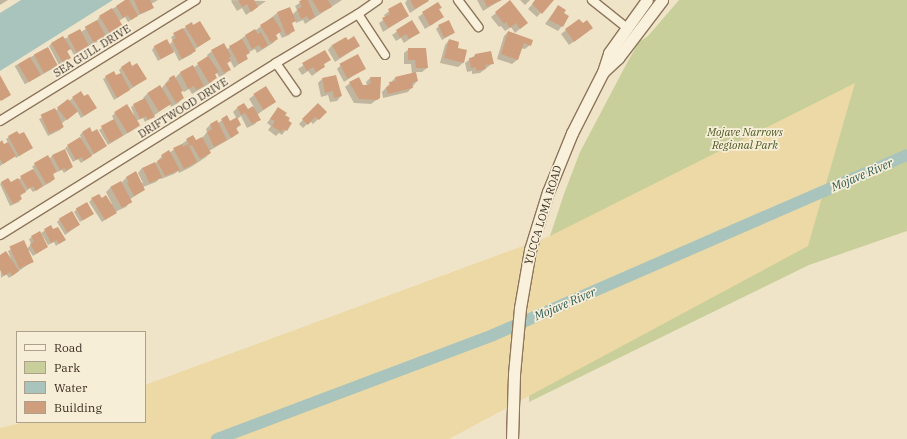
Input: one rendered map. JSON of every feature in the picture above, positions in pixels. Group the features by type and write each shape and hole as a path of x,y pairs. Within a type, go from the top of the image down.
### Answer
{"main road":[{"name":"YUCCA LOMA ROAD","path":"512,439 516,339 530,250 560,159 603,72 608,53 646,0"},
{"name":"YUCCA LOMA ROAD","path":"603,72 618,58 662,0"}],"street":[{"name":"SEA GULL DRIVE","path":"0,121 196,0"},
{"name":"DRIFTWOOD DRIVE","path":"0,235 276,63 358,14 378,0"},
{"path":"458,0 478,27"},
{"path":"592,0 623,31"},
{"path":"358,14 385,55"},
{"path":"276,63 296,92"}],"green space":[{"name":"Mojave Narrows Regional Park","path":"679,0 907,0 907,231 809,265 529,402 530,361 541,279 550,236 564,194 580,152 639,42 648,36"}],"sand":[{"path":"855,83 808,246 449,439 0,439 0,428 21,423 146,423 146,385 550,236"}],"water":[{"path":"21,0 113,0 0,71 0,13"}],"building":[{"path":"125,0 129,0 138,16 131,20 128,15 123,18 116,6"},
{"path":"134,0 150,0 154,8 140,14"},
{"path":"238,0 254,0 258,7 251,12 247,4 242,7"},
{"path":"308,0 315,17 309,20 307,16 301,19 297,9 302,7 299,1"},
{"path":"312,0 328,0 332,7 320,13"},
{"path":"410,0 428,0 429,1 415,9"},
{"path":"484,0 502,0 487,7"},
{"path":"510,0 528,23 520,29 516,23 510,28 506,22 504,24 495,12"},
{"path":"535,0 554,0 542,14 532,4"},
{"path":"401,2 409,16 388,28 382,18 390,14 388,9"},
{"path":"438,2 442,8 439,9 444,17 430,26 422,12"},
{"path":"558,5 566,10 564,13 569,16 563,27 549,20"},
{"path":"290,7 296,21 292,23 295,31 286,35 277,12"},
{"path":"112,8 123,26 110,34 99,16"},
{"path":"273,17 282,31 276,35 278,39 271,43 260,25"},
{"path":"579,19 583,23 587,20 593,28 574,42 565,29"},
{"path":"97,20 106,36 93,43 85,27"},
{"path":"412,20 420,33 409,39 406,34 400,38 396,30"},
{"path":"449,20 455,33 444,38 438,25"},
{"path":"200,21 211,39 198,47 185,26 192,22 193,25"},
{"path":"183,28 196,51 182,59 172,40 176,38 173,33"},
{"path":"80,29 89,46 77,52 68,36"},
{"path":"255,29 258,34 261,32 268,45 262,49 259,45 252,49 245,35"},
{"path":"508,31 533,40 531,46 524,43 518,60 501,54"},
{"path":"63,36 71,49 67,51 71,58 63,63 51,43"},
{"path":"354,36 360,46 339,58 332,45 346,37 348,40"},
{"path":"167,39 174,52 161,59 154,46"},
{"path":"242,39 250,53 246,55 248,59 239,64 229,46"},
{"path":"449,39 459,42 458,48 467,50 464,63 444,58"},
{"path":"224,43 231,56 229,58 231,61 227,63 231,70 224,73 211,50"},
{"path":"48,47 58,66 44,73 34,55"},
{"path":"408,48 426,48 428,68 416,68 415,60 408,60"},
{"path":"325,50 331,60 324,64 325,67 316,72 313,67 307,71 302,63"},
{"path":"491,51 494,64 485,65 486,69 476,71 476,67 471,68 469,58 475,57 475,54"},
{"path":"358,54 366,69 347,79 339,64"},
{"path":"208,56 219,72 215,74 217,78 209,83 197,63"},
{"path":"30,57 41,75 29,82 18,64"},
{"path":"130,61 132,66 137,63 147,79 133,87 121,67"},
{"path":"193,65 204,86 196,90 194,86 188,89 180,72"},
{"path":"114,71 116,75 121,73 130,90 117,98 105,76"},
{"path":"416,72 418,81 412,83 413,88 388,94 386,87 390,86 389,82 396,81 395,77"},
{"path":"0,75 11,95 1,101 0,100"},
{"path":"174,75 183,91 181,92 184,98 176,103 165,84 170,81 169,78"},
{"path":"336,75 342,96 334,98 333,91 325,93 322,78"},
{"path":"359,77 363,85 368,85 371,83 370,77 381,77 380,98 377,100 359,99 349,82"},
{"path":"160,85 172,104 159,112 147,93"},
{"path":"266,86 276,102 263,110 253,94"},
{"path":"81,91 84,96 88,94 97,108 84,116 72,97"},
{"path":"145,98 155,117 148,120 146,116 140,119 133,104"},
{"path":"68,99 78,112 67,120 57,108"},
{"path":"244,103 248,109 253,106 261,120 252,124 245,113 241,115 237,107"},
{"path":"318,103 327,112 319,120 315,117 308,125 302,119"},
{"path":"127,104 140,125 128,133 114,112"},
{"path":"278,107 287,113 285,115 290,118 288,121 292,123 287,131 283,129 281,132 272,126 275,121 270,119"},
{"path":"55,108 64,127 49,134 40,115"},
{"path":"227,115 230,121 237,117 241,125 236,128 239,133 231,138 221,119"},
{"path":"114,119 123,136 110,143 101,126"},
{"path":"217,120 227,140 214,147 207,132 212,129 210,124"},
{"path":"90,127 92,132 97,129 107,146 94,154 82,132"},
{"path":"17,131 19,134 24,132 33,148 19,156 8,136"},
{"path":"193,135 196,140 202,137 211,153 200,159 192,145 190,146 186,139"},
{"path":"80,137 92,156 84,161 82,157 76,160 67,145"},
{"path":"2,140 4,144 8,142 16,156 3,164 0,159 0,142"},
{"path":"182,144 183,147 188,144 197,162 184,169 173,148"},
{"path":"65,149 73,167 66,171 65,168 60,170 52,155"},
{"path":"169,150 180,170 165,176 157,161 163,158 161,155"},
{"path":"48,155 57,172 53,174 55,179 46,184 34,163"},
{"path":"155,162 162,177 149,183 142,168"},
{"path":"33,169 43,186 36,191 33,186 28,189 20,176"},
{"path":"136,171 145,190 134,196 127,183 129,182 126,177"},
{"path":"8,178 11,182 18,178 26,192 20,195 22,199 13,204 1,182"},
{"path":"121,181 132,202 122,208 110,187"},
{"path":"99,194 102,198 106,195 117,213 105,220 91,198"},
{"path":"87,202 94,214 83,221 76,208"},
{"path":"72,211 80,225 67,232 59,218"},
{"path":"51,225 53,229 58,227 66,240 59,244 57,240 51,243 44,229"},
{"path":"40,231 48,247 36,254 30,244 34,242 31,236"},
{"path":"24,240 34,262 19,268 9,247"},
{"path":"6,251 19,271 12,276 10,272 4,276 0,270 0,255"}],"waterway":[{"name":"Mojave River","path":"217,439 493,335 907,155"}]}
